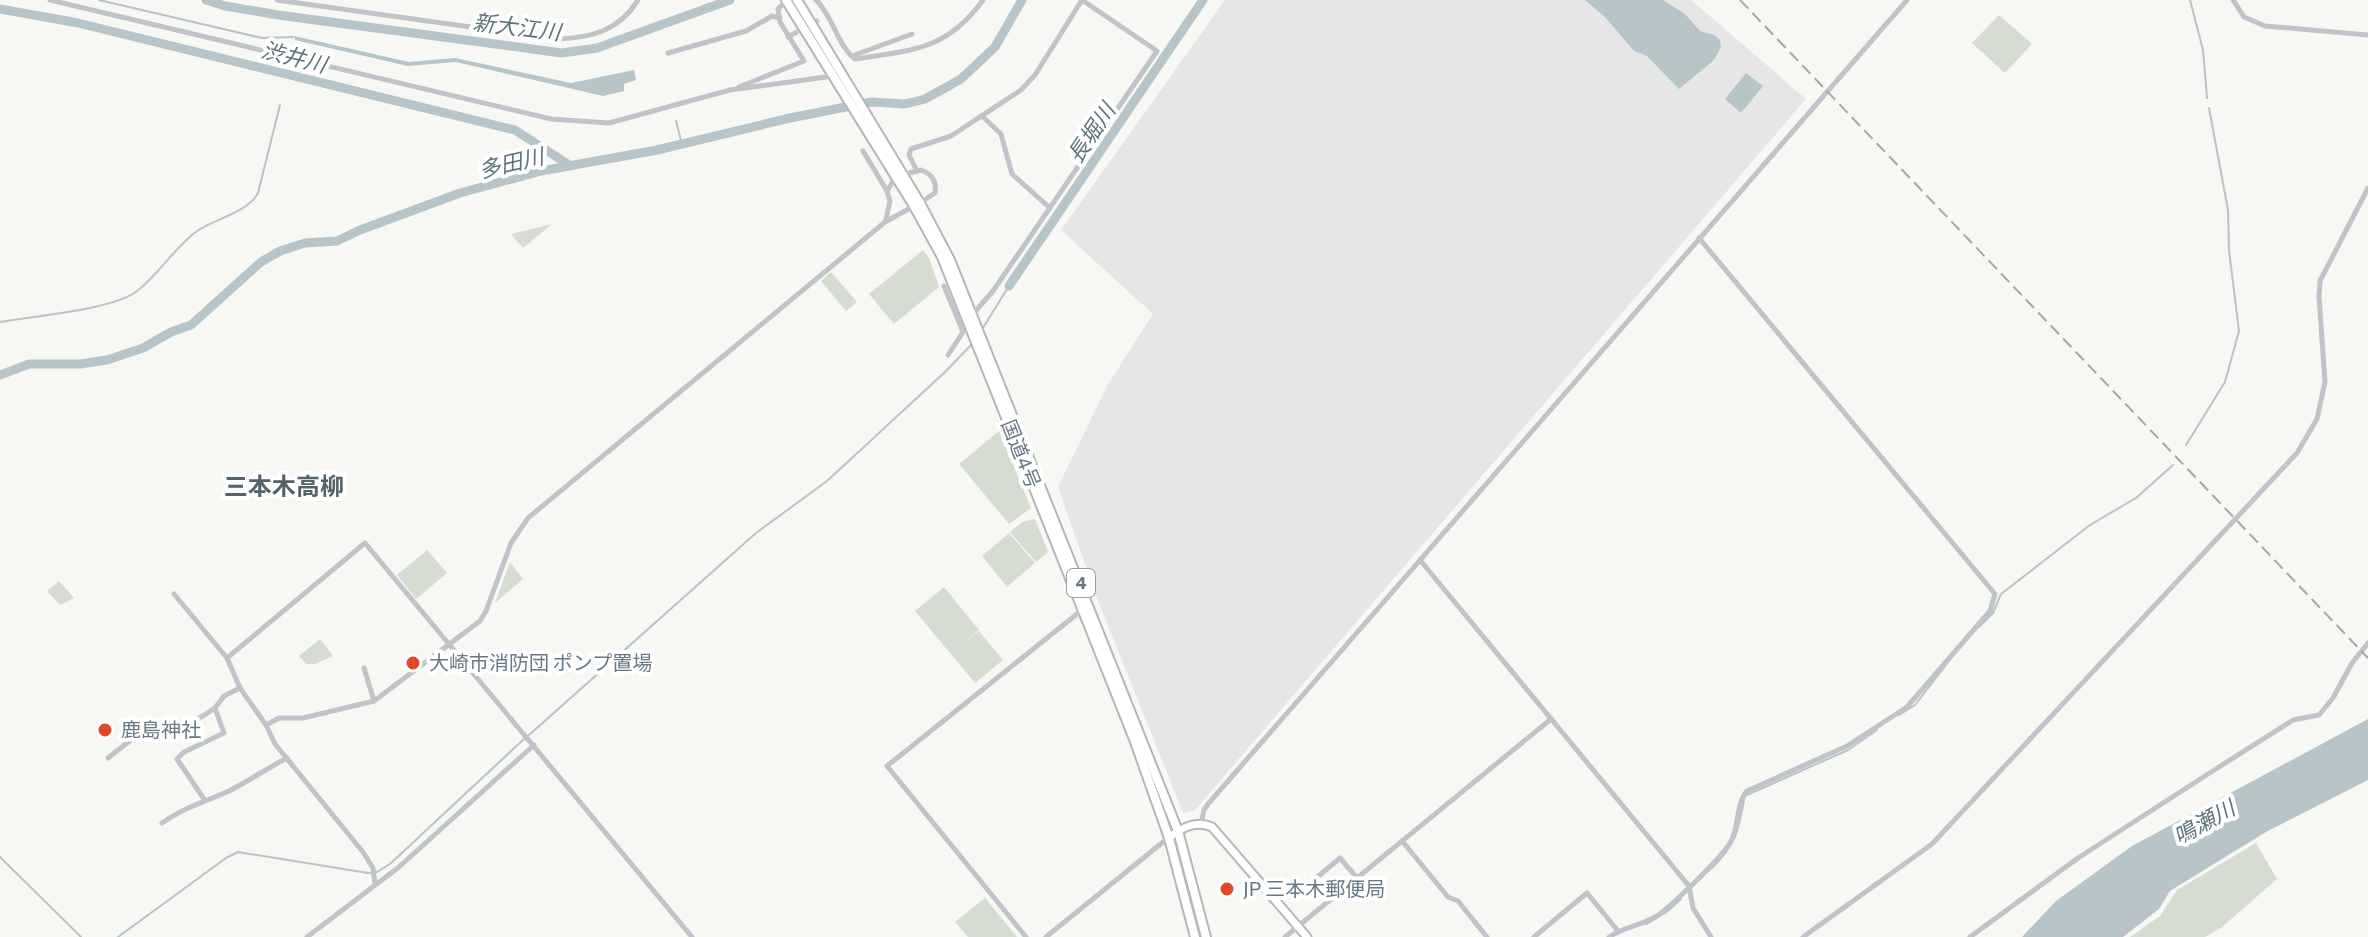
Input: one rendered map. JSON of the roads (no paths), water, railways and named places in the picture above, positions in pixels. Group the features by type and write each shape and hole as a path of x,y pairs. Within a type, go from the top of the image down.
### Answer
{"highway":[{"name":"国道4号","path":"786,0 941,241 968,319 1178,831 1193,878 1206,937"},
{"name":"国道4号","path":"797,0 846,90"},
{"name":"国道4号","path":"1086,608 1169,838 1195,937"}],"main road":[{"path":"1169,838 1178,831 1201,824 1212,827 1307,937"}],"street":[{"path":"50,0 551,119 609,123 730,90 804,61 780,18 778,9 786,0"},
{"path":"277,0 556,39 588,36 611,28 625,17 638,0"},
{"path":"816,0 855,59 931,46 964,21 980,1"},
{"path":"917,171 909,155 911,149 951,136 1021,90 1035,75 1082,0 1157,51 993,291 968,319 963,335 948,355"},
{"path":"1201,824 1208,804 1907,0"},
{"path":"2233,0 2244,17 2265,26 2368,35"},
{"path":"820,19 828,14"},
{"path":"668,53 746,31 772,16 780,18"},
{"path":"788,37 795,33"},
{"path":"851,57 912,34"},
{"path":"730,90 826,77"},
{"path":"983,117 1001,134 1012,174 1050,208"},
{"path":"863,151 887,191 890,201 885,222"},
{"path":"266,725 279,718 303,718 374,701 483,617 511,543 528,518 885,222 935,193 931,175 917,171 909,173"},
{"path":"887,191 892,183"},
{"path":"1803,937 1932,844 2306,441 2317,419 2325,382 2320,281 2368,189"},
{"path":"1609,937 1656,917 1731,842 1741,799 1747,791 1847,746 1910,705 1990,611 1995,594 1699,238"},
{"path":"944,286 968,319"},
{"path":"227,658 365,543 692,937"},
{"path":"1420,560 1689,886 1693,908 1711,937"},
{"path":"174,594 227,658 240,688 266,725 275,744 363,852 373,868 375,885"},
{"path":"1026,937 887,766 1046,636 1086,608"},
{"path":"1970,937 2078,858 2208,774 2293,720 2319,715 2368,643"},
{"path":"364,668 374,701"},
{"path":"108,758 146,728 182,726 215,708 224,696 240,688"},
{"path":"204,799 177,759 184,752 224,733 215,708"},
{"path":"1285,937 1551,719"},
{"path":"307,937 384,879 532,743"},
{"path":"162,823 175,813 232,789 287,758"},
{"path":"1046,937 1169,838"},
{"path":"1403,842 1448,897 1458,901 1487,937"},
{"path":"1314,880 1340,858 1358,879"},
{"path":"1534,937 1587,893 1618,931"}],"water":[{"path":"1585,0 1663,0 1685,14 1700,31 1714,35 1720,40 1721,47 1714,60 1679,89 1647,56 1634,51 1605,17"},
{"path":"294,36 409,62 455,58 571,83 634,70 636,80 624,84 624,91 603,96 456,62 408,66 295,40"},
{"path":"1746,73 1763,86 1741,113 1725,99"},
{"name":"鳴瀬川","path":"2368,719 2368,780 2266,832 2170,891 2159,909 2123,937 2022,937 2056,901 2132,846"}],"waterway":[{"path":"99,0 262,38 293,37"},
{"name":"新大江川","path":"206,0 278,15 562,53 597,48 730,0"},
{"name":"多田川","path":"0,375 29,364 80,364 107,360 143,348 191,325 261,262 280,251 305,243 337,241 460,193 541,171 657,150 790,118 871,102 905,104 925,99 961,79 995,47 1022,0"},
{"name":"長堀川","path":"1009,286 1203,0"},
{"path":"2190,0 2203,50 2207,98"},
{"name":"渋井川","path":"0,9 78,23 515,130 569,165"},
{"path":"0,322 92,308 126,298 137,291 197,231 253,200 258,193 280,105"},
{"path":"2186,445 2225,382 2239,331 2229,250 2228,210 2209,108"},
{"path":"676,121 682,144"},
{"path":"981,331 1009,286"},
{"path":"529,735 756,533 827,481 973,343"},
{"path":"1979,627 1993,613 2001,594 2090,525 2136,498 2173,465"},
{"path":"1899,715 1915,705 1946,665"},
{"path":"1747,795 1848,750 1877,730"},
{"path":"118,937 238,852 377,872 390,864 524,739"},
{"path":"1712,868 1735,837 1744,800"},
{"path":"0,857 81,937"},
{"path":"1647,924 1681,899"}],"tunnel":[{"path":"795,33 820,19"}],"railway":[{"path":"1740,0 2368,658"}],"place":[{"name":"大崎市消防団 ポンプ置場","path":"413,663"},
{"name":"鹿島神社","path":"105,730"},
{"name":"JP 三本木郵便局","path":"1227,889"}],"district":[{"name":"三本木高柳","path":"284,487"}]}
